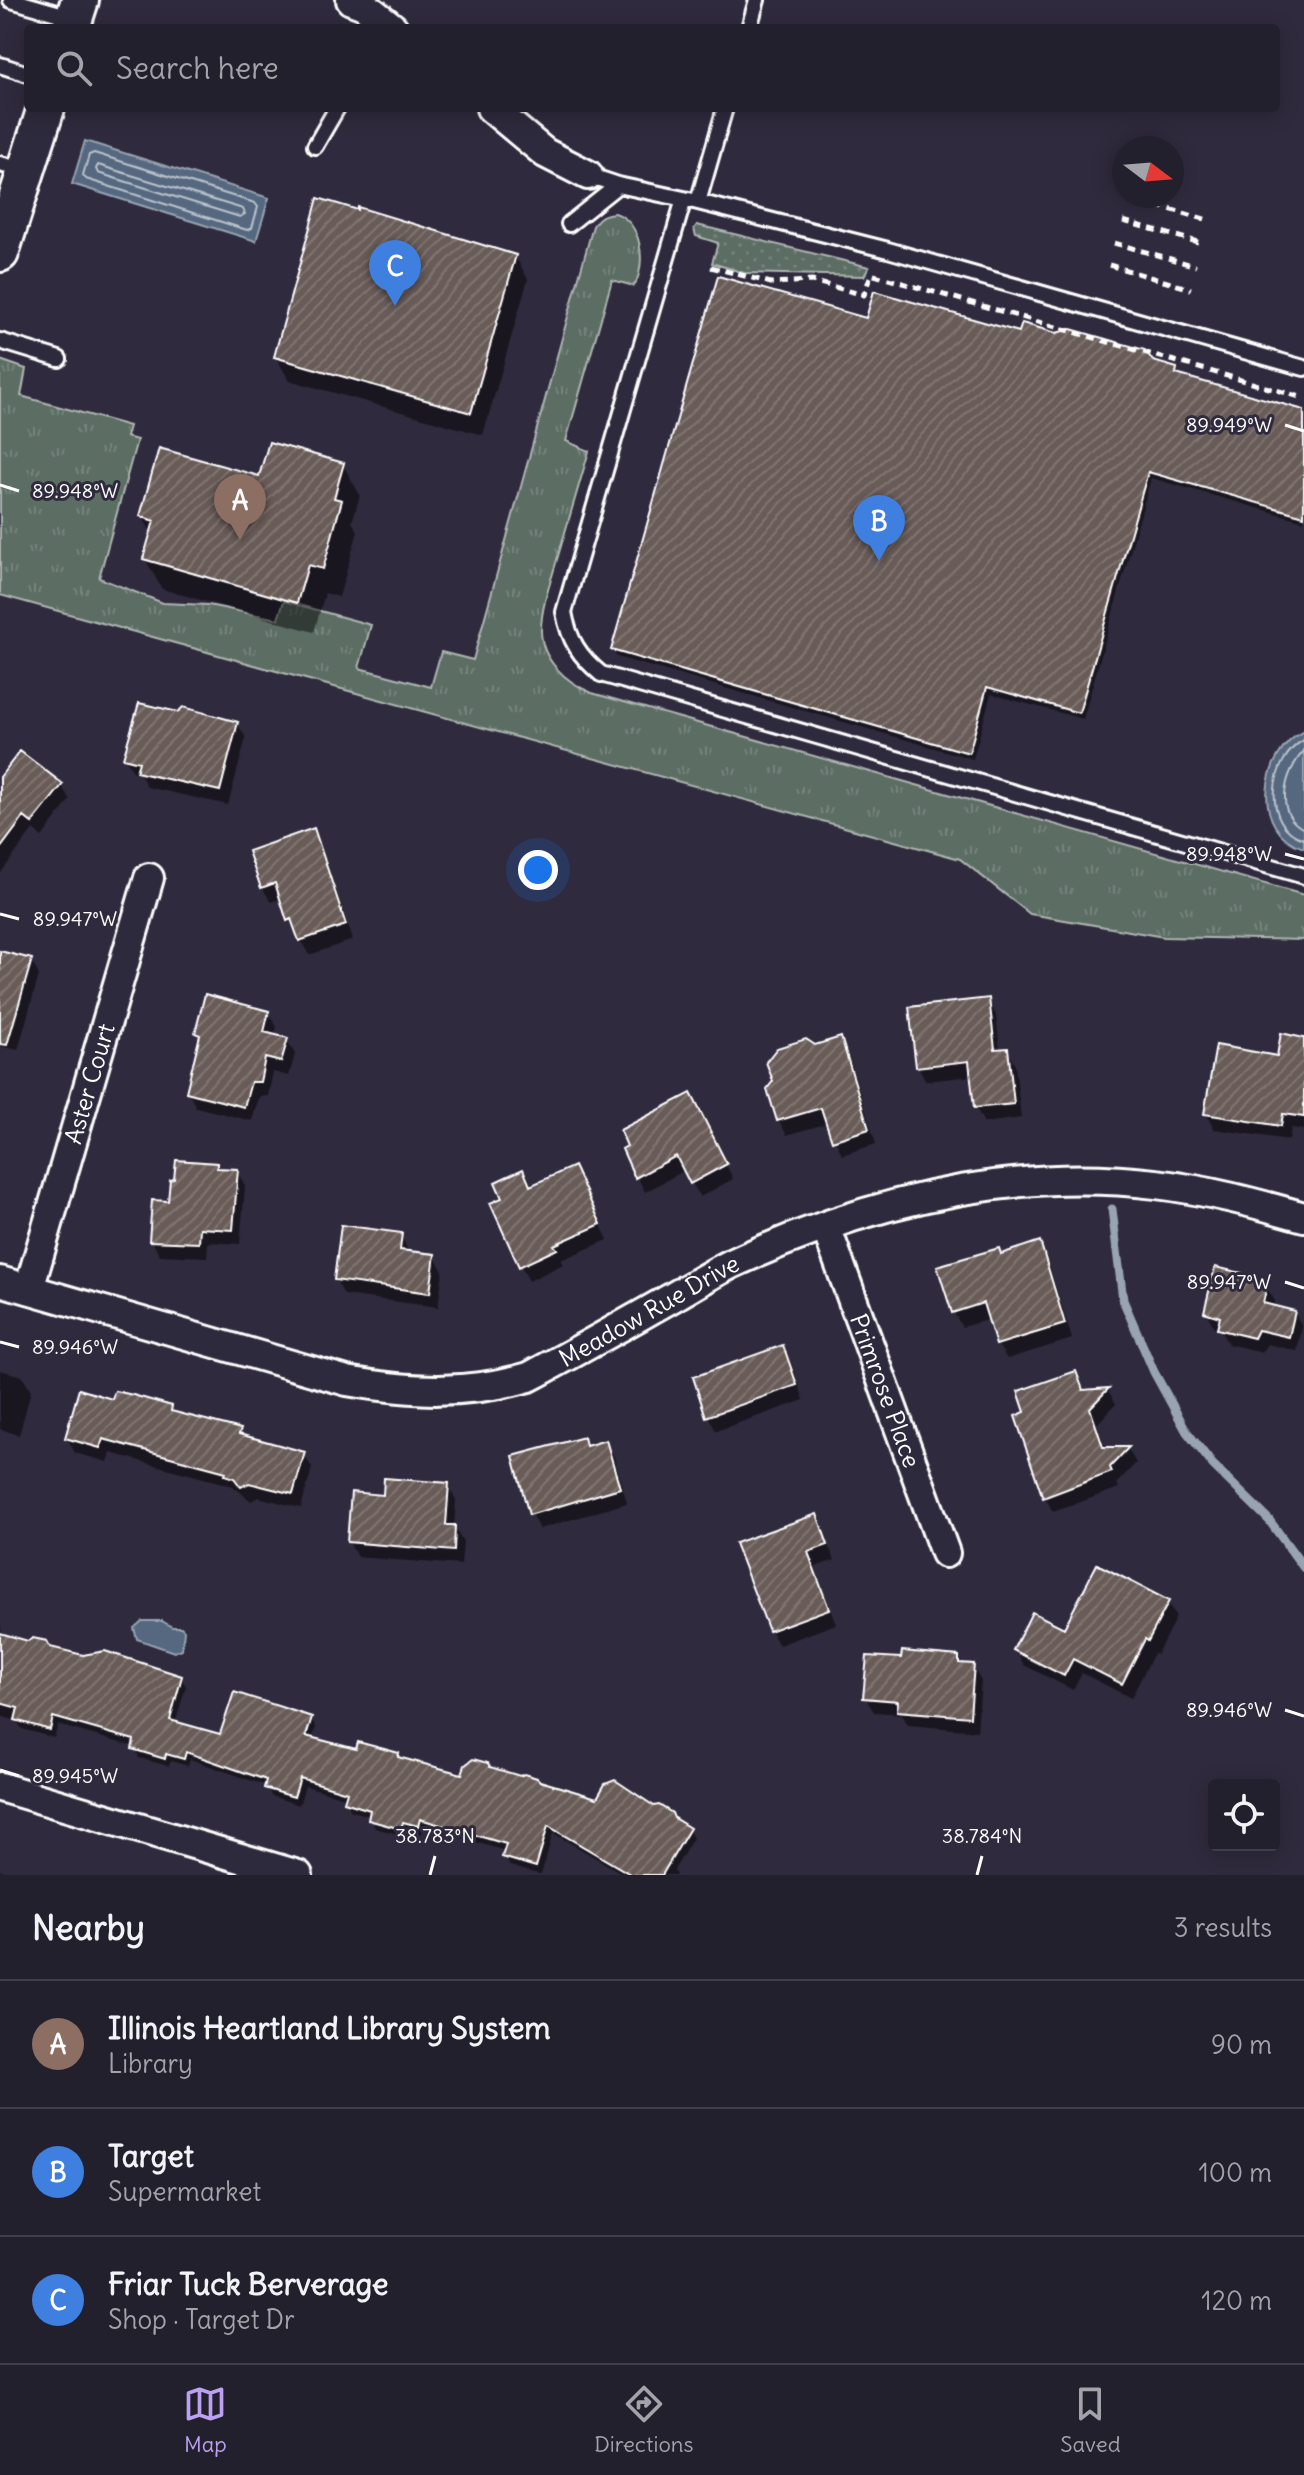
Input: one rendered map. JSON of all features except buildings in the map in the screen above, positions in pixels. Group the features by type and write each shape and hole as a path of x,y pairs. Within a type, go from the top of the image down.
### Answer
{"street":[{"path":"0,253 13,168 44,112"},
{"path":"496,112 545,153 588,175"},
{"name":"Aster Court","path":"29,1289 149,878"},
{"name":"Meadow Rue Drive","path":"0,1281 347,1381 398,1390 456,1391 529,1377 730,1265 898,1202 966,1188 1066,1179 1154,1183 1222,1195 1304,1217"},
{"name":"Primrose Place","path":"826,1227 945,1553"},
{"path":"0,1787 298,1875"}],"lane":[{"path":"11,0 75,15"},
{"path":"750,24 757,0"},
{"path":"0,65 24,73"},
{"path":"315,146 335,112"},
{"path":"724,112 691,201 564,612 571,639 586,662 601,674 1304,876"},
{"path":"588,175 618,185 888,250 1304,368"},
{"path":"569,224 618,185"},
{"path":"0,341 59,359"}],"path":[{"path":"1165,208 1208,220"},
{"path":"1123,221 1201,243"},
{"path":"1114,243 1196,266"},
{"path":"1109,265 1191,289"},
{"path":"711,267 771,283 812,281 864,295 871,274 1304,398"}],"green space":[{"path":"615,213 631,225 636,234 640,245 640,267 634,286 612,280 566,441 589,451 542,613 542,641 557,669 573,683 592,693 1304,895 1304,940 1164,937 1030,914 960,859 0,595 0,360 26,369 21,396 129,426 126,437 137,440 99,578 163,603 208,605 278,619 284,601 371,625 359,668 431,687 441,652 473,660 593,226 602,216"},
{"path":"697,225 869,267 864,276 744,273 712,263 718,243 696,236 694,229"}],"water":[{"path":"85,141 269,198 256,241 72,184"},
{"path":"1304,731 1304,848 1287,839 1275,826 1267,792 1270,773 1278,756 1289,742"},
{"path":"142,1621 162,1621 172,1627 181,1627 184,1630 182,1649 174,1652 137,1639 134,1628"}],"waterway":[{"path":"1112,1209 1123,1300 1154,1372 1187,1432 1213,1465 1269,1520 1304,1568"}],"place":[{"name":"Friar Tuck Berverage","path":"395,306"},
{"name":"Illinois Heartland Library System","path":"240,540"},
{"name":"Target","path":"879,561"}]}
